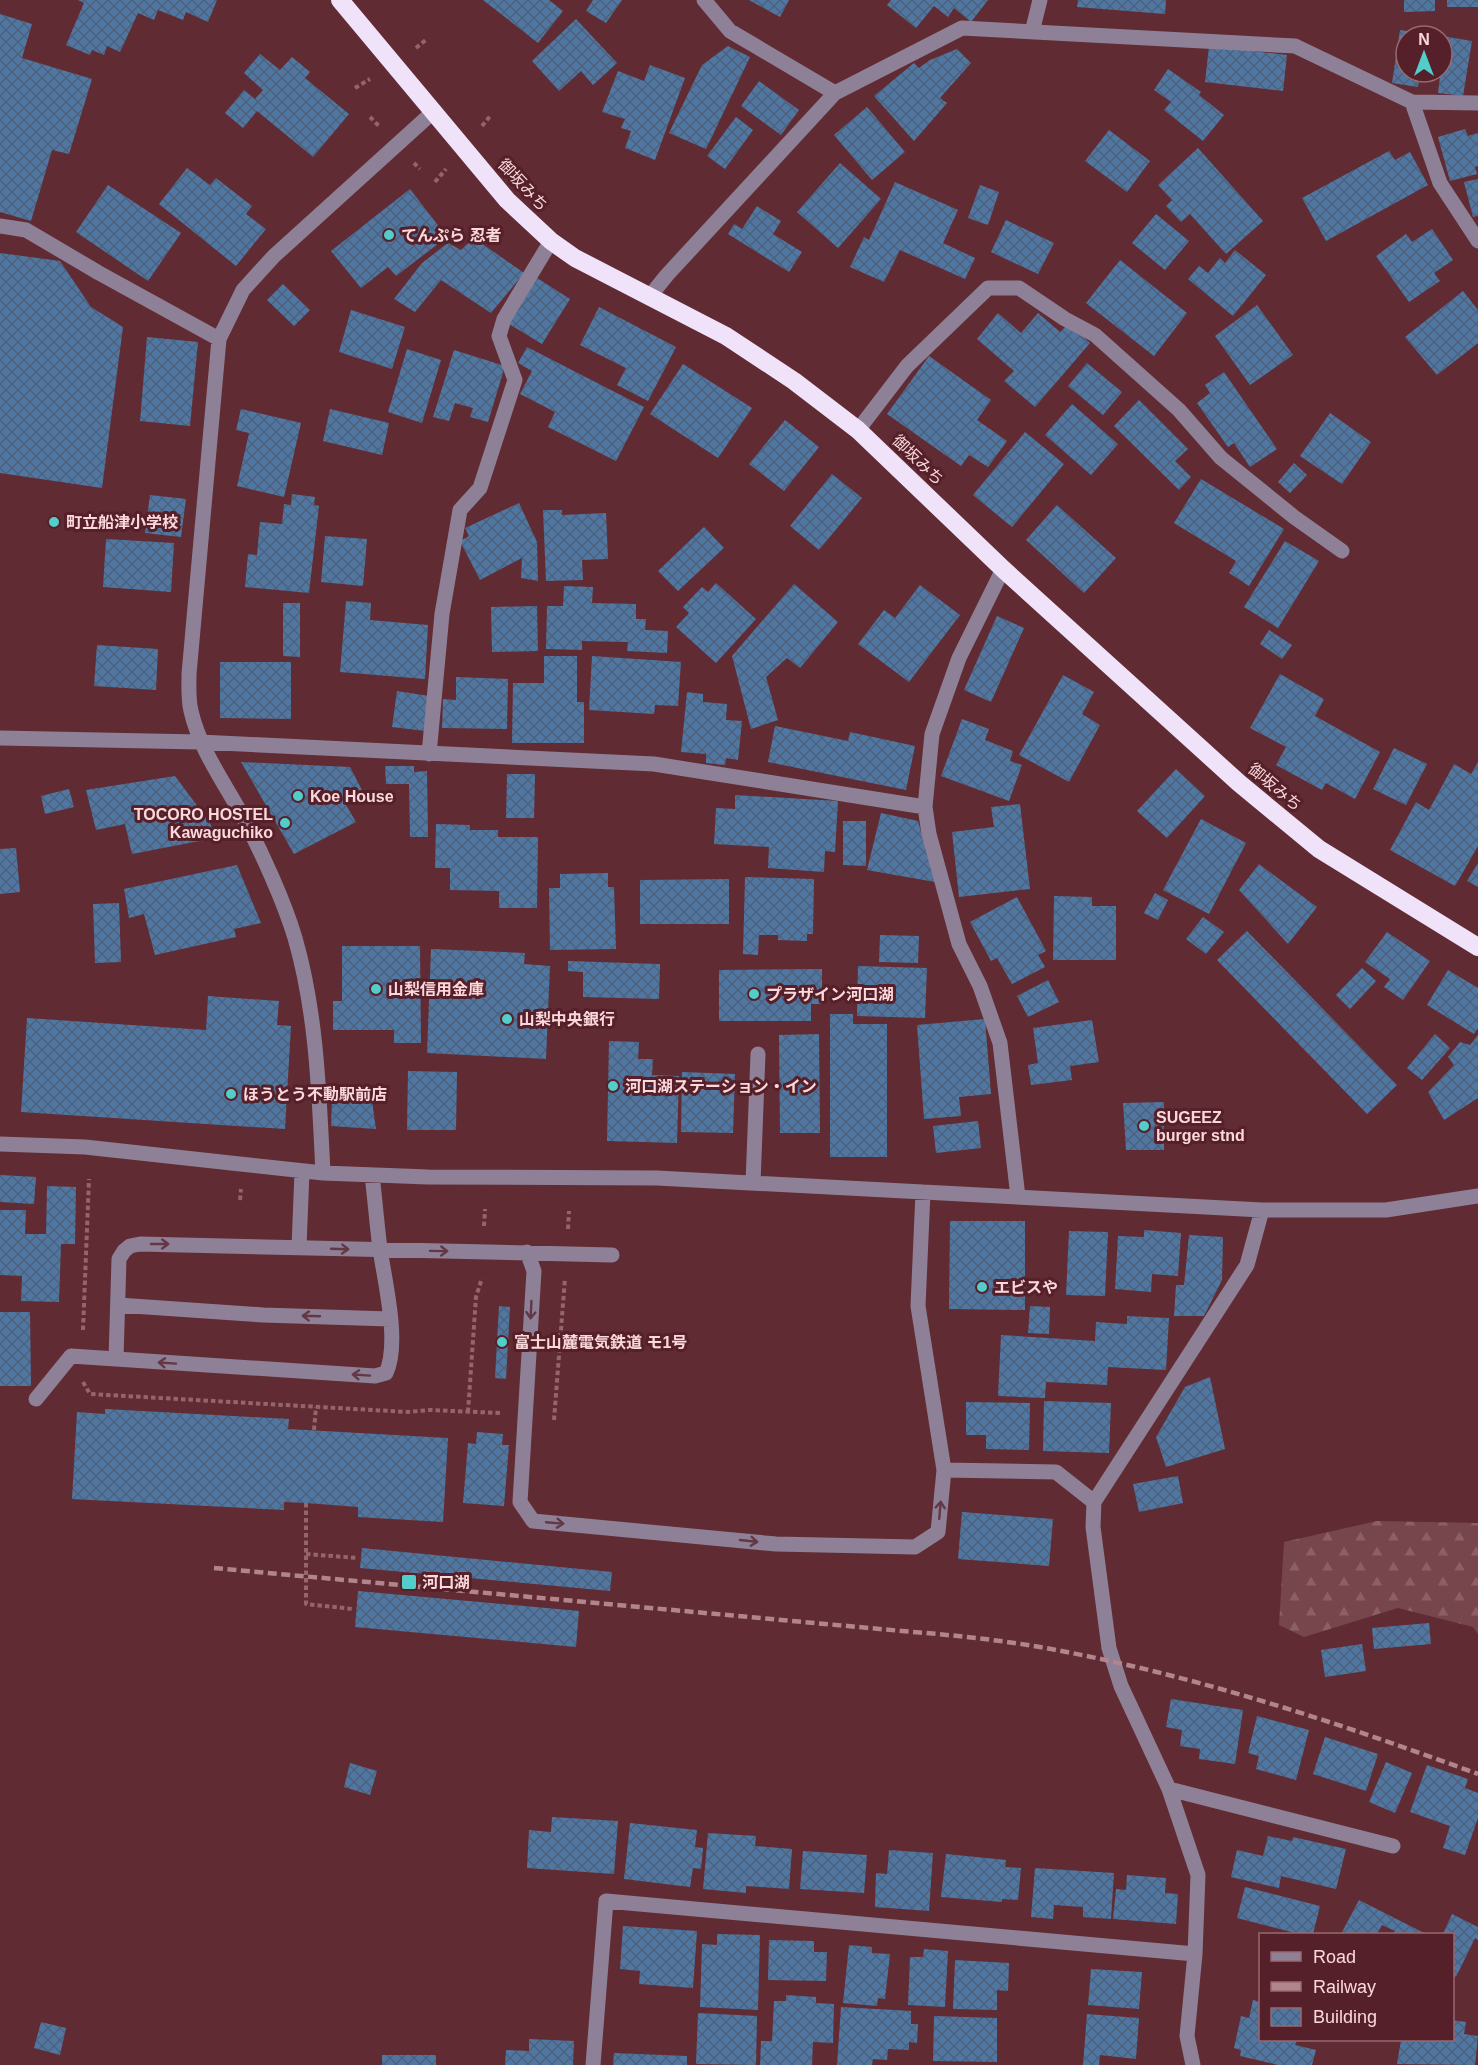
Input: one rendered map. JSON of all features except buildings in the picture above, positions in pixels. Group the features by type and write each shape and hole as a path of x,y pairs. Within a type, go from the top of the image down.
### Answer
{"highway":[{"name":"御坂みち","path":"340,0 507,200 551,241 575,258 726,336 794,381 858,430 1003,569 1239,783 1319,849 1478,948"}],"street":[{"path":"704,0 730,31 836,93"},
{"path":"1032,32 1040,0"},
{"path":"650,296 836,93 962,28 1295,46 1412,102 1478,103"},
{"path":"1412,102 1440,183 1478,241"},
{"path":"323,1173 319,1074 308,997 295,938 272,879 244,819 200,742 190,709 189,674 219,339 243,290 274,256 434,112"},
{"path":"0,226 26,231 219,339"},
{"path":"429,754 442,614 460,510 480,488 515,380 499,336 504,319 551,241"},
{"path":"858,430 907,366 988,288 1019,288 1065,319 1095,335 1179,411 1221,458 1294,517 1342,551"},
{"path":"1003,569 959,658 932,734 925,807 929,834 959,944 980,986 1000,1043 1018,1197"},
{"path":"0,738 200,742 654,764 925,807"},
{"path":"753,1183 758,1054"},
{"path":"0,1144 85,1147 302,1172 372,1175 657,1178 1262,1210 1386,1210 1478,1196"},
{"path":"299,1247 302,1172"},
{"path":"36,1399 71,1356 375,1376 386,1373 390,1364 390,1320 372,1175"},
{"path":"527,1252 534,1271 520,1503 533,1521 776,1544 915,1546 938,1532 944,1470 918,1306 923,1192"},
{"path":"1193,2065 1187,2036 1195,1954 1198,1875 1169,1789 1121,1686 1110,1655 1093,1527 1094,1502 1247,1264 1262,1210"},
{"path":"116,1359 119,1259 130,1246 199,1244 612,1256"},
{"path":"118,1305 262,1315 390,1320"},
{"path":"944,1470 1056,1472 1094,1502"},
{"path":"1169,1789 1393,1846"},
{"path":"593,2065 606,1901 1195,1954"}],"path":[{"path":"468,1412 476,1297 484,1273 485,1209"},
{"path":"554,1428 569,1211"},
{"path":"314,1430 316,1407"},
{"path":"306,1503 306,1604 353,1609"},
{"path":"306,1554 358,1558"}],"green space":[{"path":"1377,1521 1478,1523 1478,1634 1473,1627 1398,1608 1304,1637 1279,1625 1284,1542"}],"railway":[{"path":"214,1568 939,1634 1033,1646 1106,1660 1267,1702 1478,1774"}],"place":[{"name":"てんぷら 忍者","path":"389,235"},
{"name":"町立船津小学校","path":"54,522"},
{"name":"Koe House","path":"298,796"},
{"name":"TOCORO HOSTEL Kawaguchiko","path":"285,823"},
{"name":"山梨信用金庫","path":"376,989"},
{"name":"プラザイン河口湖","path":"754,994"},
{"name":"山梨中央銀行","path":"507,1019"},
{"name":"河口湖ステーション・イン","path":"613,1086"},
{"name":"ほうとう不動駅前店","path":"231,1094"},
{"name":"SUGEEZ burger stnd","path":"1144,1126"},
{"name":"エビスや","path":"982,1287"},
{"name":"富士山麓電気鉄道 モ1号","path":"502,1342"},
{"name":"河口湖","path":"409,1582"}]}
